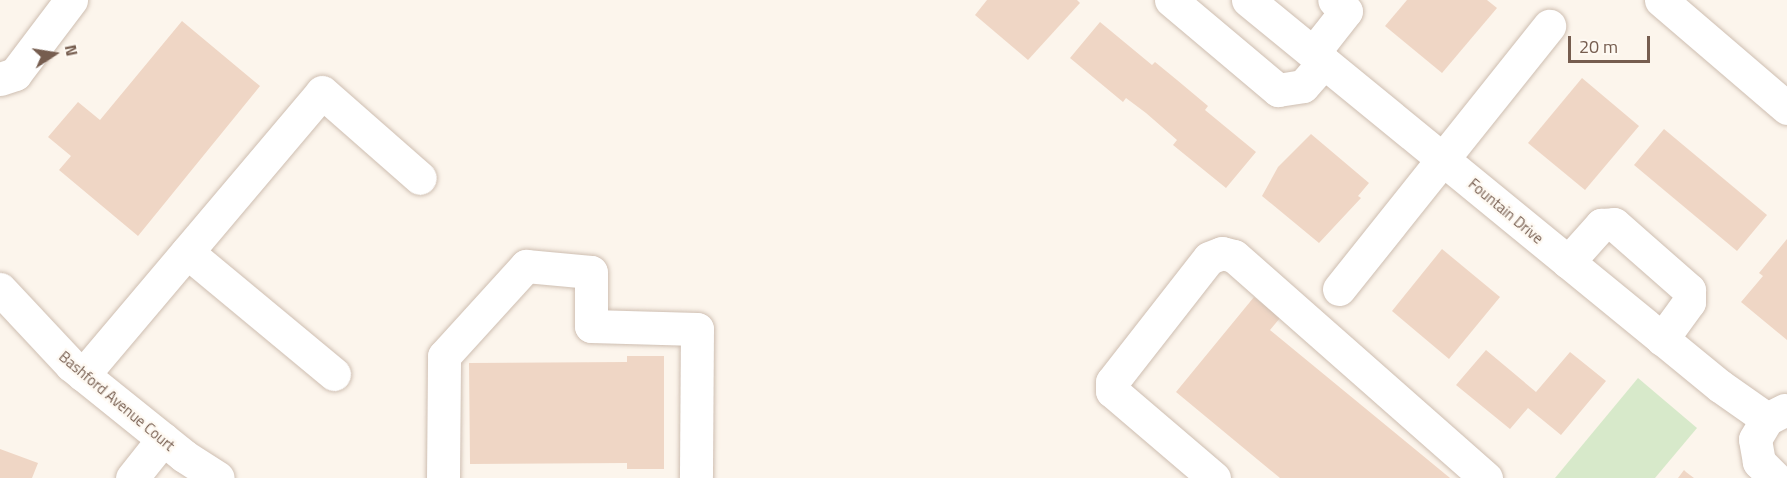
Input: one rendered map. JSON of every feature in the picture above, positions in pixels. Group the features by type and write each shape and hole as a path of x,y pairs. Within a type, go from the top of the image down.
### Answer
{"street":[{"path":"0,79 15,74 71,0"},
{"path":"1171,0 1278,90 1303,86 1346,11 1334,0"},
{"name":"Fountain Drive","path":"1248,0 1662,339 1777,414 1755,439 1755,450 1759,462 1775,478"},
{"path":"1661,0 1787,108"},
{"path":"1339,289 1549,26"},
{"path":"83,375 322,92 420,178"},
{"path":"1568,262 1601,225 1614,225 1689,290 1689,302 1662,339"},
{"path":"187,252 334,374"},
{"path":"1214,478 1112,391 1112,382 1209,258 1222,253 1234,256 1486,478"},
{"path":"443,478 444,356 526,266 591,272 591,326 697,329 696,478"},
{"name":"Bashford Avenue Court","path":"0,288 83,375 163,439 218,478"},
{"path":"132,478 163,439"}],"green space":[{"path":"1638,378 1697,428 1655,478 1555,478"}],"building":[{"path":"987,0 1077,0 1080,3 1028,60 975,15"},
{"path":"1407,0 1487,0 1497,8 1442,73 1385,26"},
{"path":"182,21 260,86 138,236 59,170 71,156 48,137 78,102 100,120"},
{"path":"1100,22 1152,65 1155,62 1177,80 1208,106 1205,110 1256,152 1226,188 1173,145 1177,140 1146,113 1126,98 1123,102 1070,58"},
{"path":"1582,78 1639,126 1585,190 1528,143"},
{"path":"1664,129 1767,215 1737,251 1634,165"},
{"path":"1311,134 1369,183 1358,196 1361,198 1319,243 1262,196 1278,167"},
{"path":"1787,239 1787,340 1741,302 1763,276 1759,273"},
{"path":"1442,249 1500,297 1449,359 1392,311"},
{"path":"1254,297 1280,318 1270,330 1450,478 1280,478 1176,392"},
{"path":"1486,350 1536,392 1570,352 1606,381 1561,435 1528,408 1510,429 1456,385"},
{"path":"627,356 664,356 664,469 627,469 627,463 470,464 469,363 627,362"},
{"path":"0,449 38,463 32,478 0,478"},
{"path":"1684,470 1686,472 1694,478 1678,478"}]}
